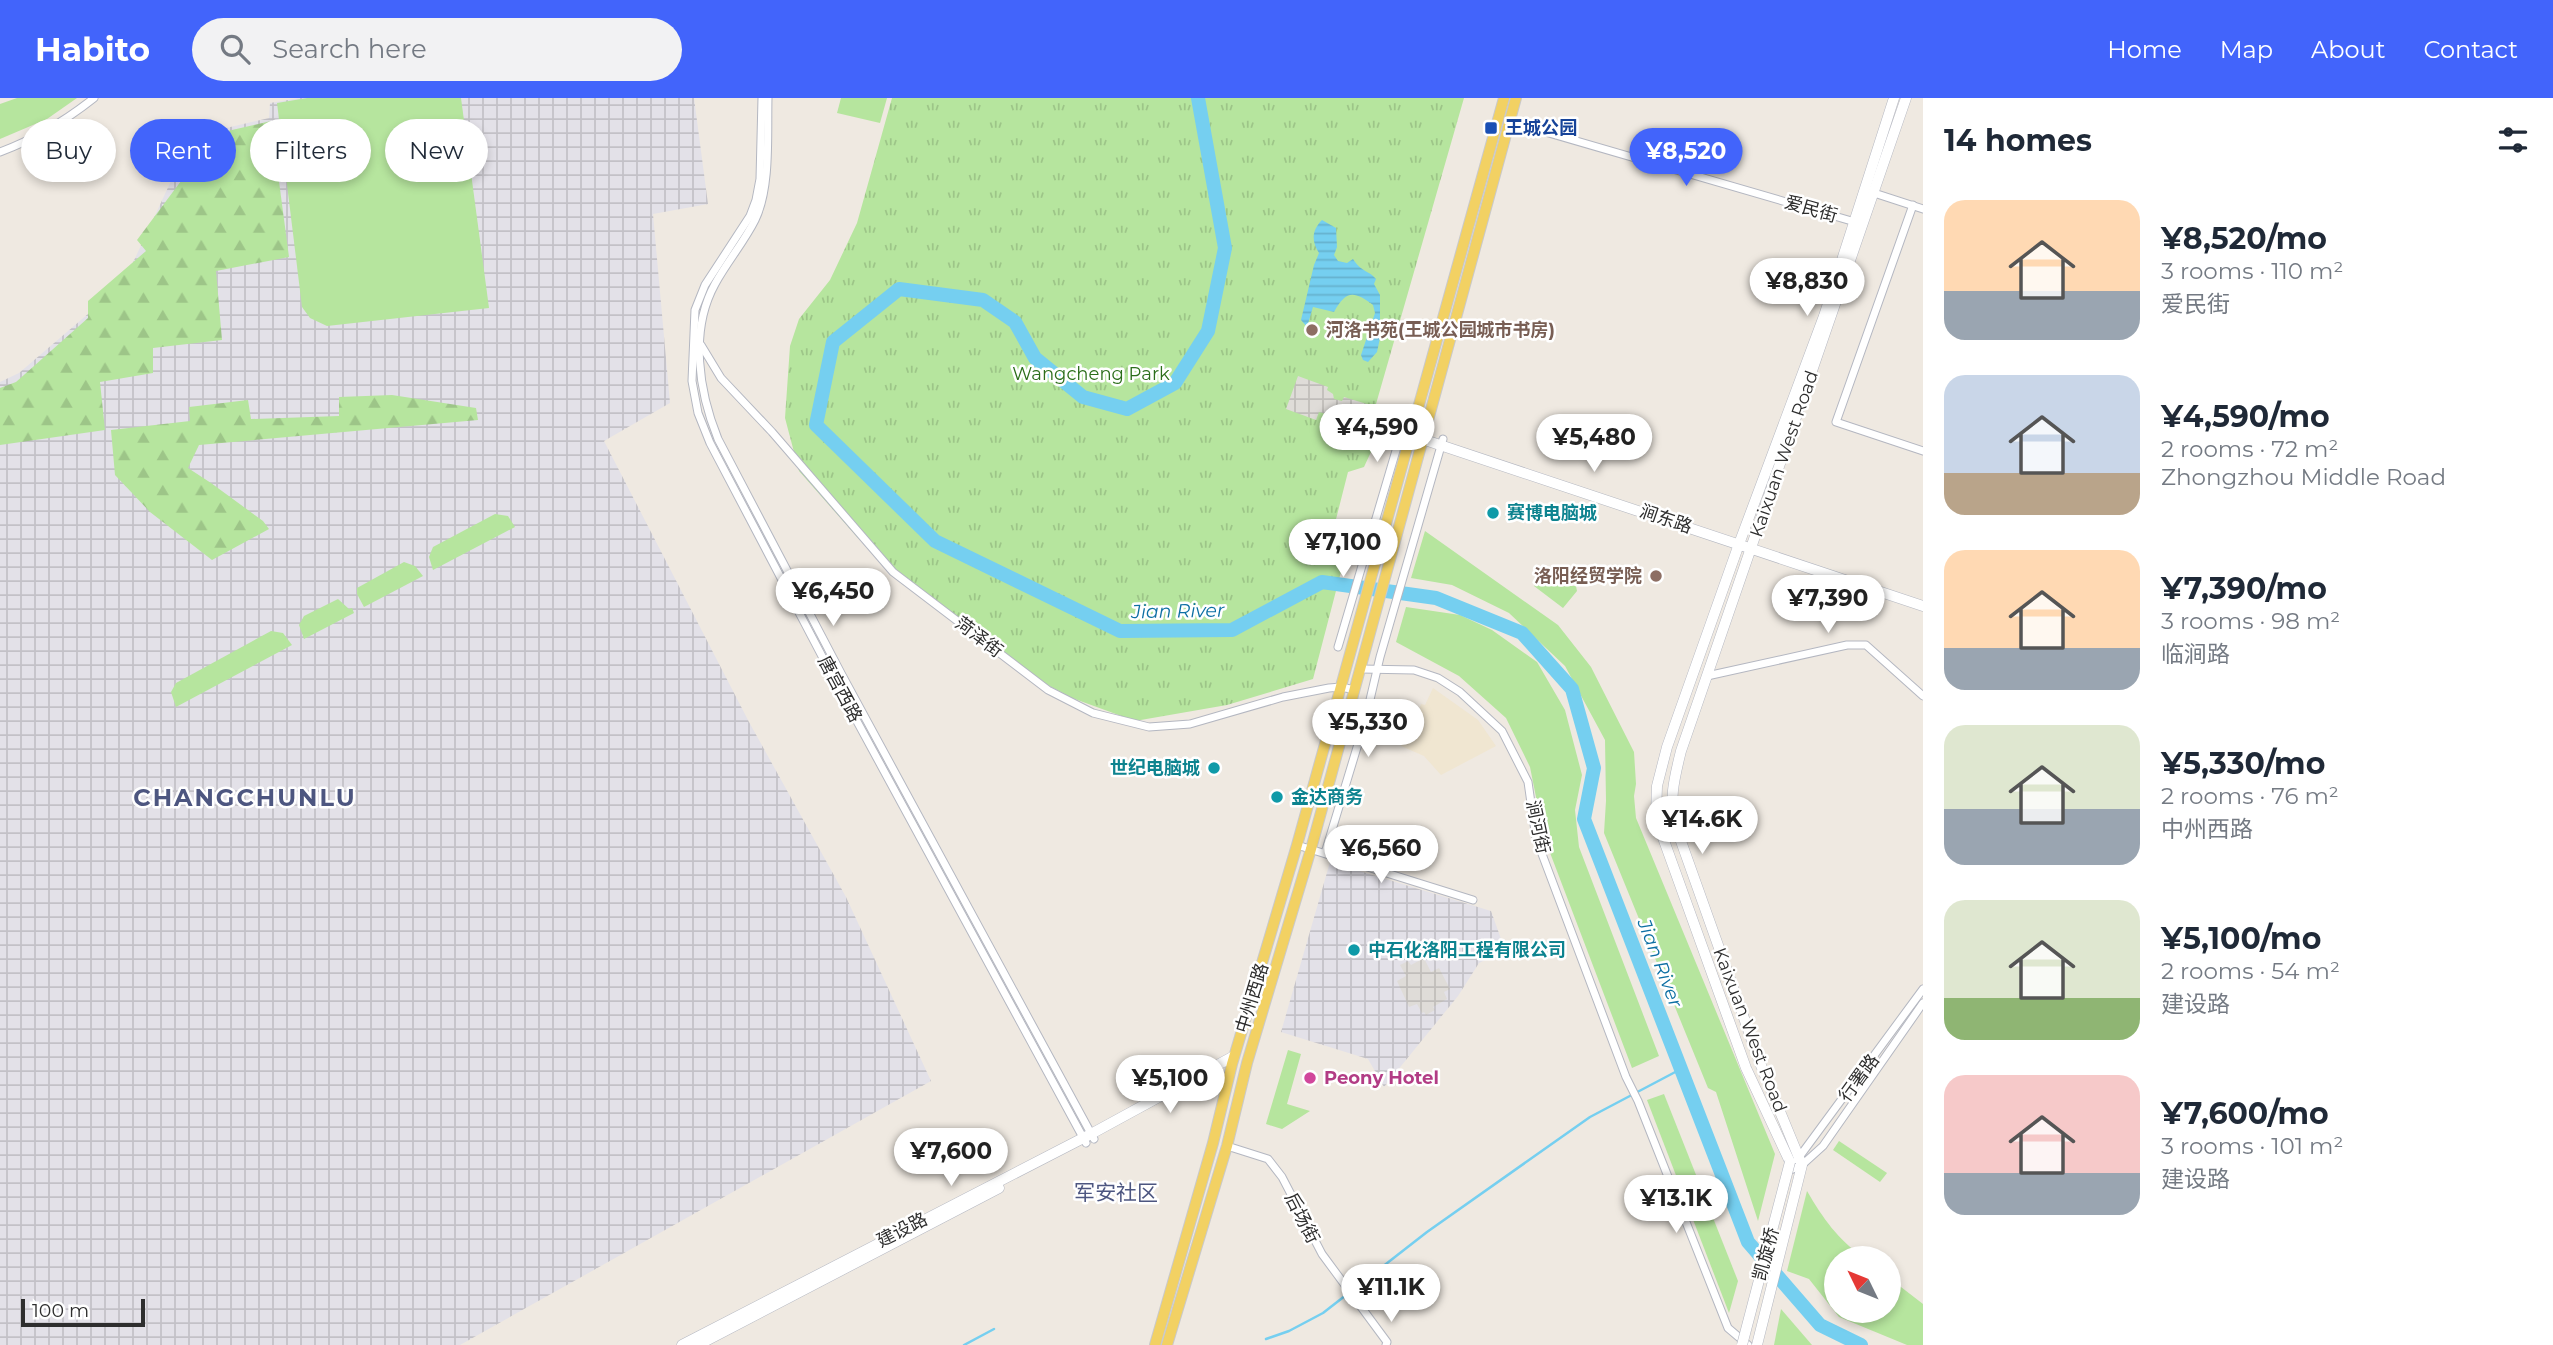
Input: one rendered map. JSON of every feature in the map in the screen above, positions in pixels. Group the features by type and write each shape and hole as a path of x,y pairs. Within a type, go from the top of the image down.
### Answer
{"main road":[{"name":"中州西路","path":"1155,1345 1213,1143 1233,1060 1341,687 1380,521 1410,434 1504,98"},
{"name":"中州西路","path":"1167,1345 1227,1146 1247,1063 1311,849 1516,98"},
{"name":"Kaixuan West Road","path":"1795,1164 1746,1068 1656,814 1657,786 1667,747 1824,316 1894,98"},
{"name":"Kaixuan West Road","path":"1795,1164 1671,812 1672,788 1681,751 1906,98"},
{"name":"涧东路","path":"1410,434 1424,436 1923,604"},
{"name":"建设路","path":"698,1345 1233,1060 1247,1063"},
{"name":"建设路","path":"682,1345 1089,1138"},
{"name":"凯旋桥","path":"1742,1345 1795,1164"},
{"name":"凯旋桥","path":"1757,1345 1795,1164"}],"street":[{"path":"0,152 27,142 55,126 94,98"},
{"name":"唐宫西路","path":"762,98 760,179 756,200 750,216 705,285 695,310 692,382 698,413 710,443 828,667 1089,1138"},
{"name":"唐宫西路","path":"768,98 765,181 761,202 755,220 713,287 703,312 701,345 706,411 718,439 848,687 1089,1138"},
{"name":"爱民街","path":"1525,126 1855,222"},
{"path":"1874,192 1923,209"},
{"path":"1913,205 1836,422 1923,451"},
{"name":"菏泽街","path":"701,345 721,378 772,432 893,572 1048,690 1093,713 1149,727 1190,724 1283,697 1341,687 1355,690"},
{"path":"1325,853 1365,721 1380,657 1442,442"},
{"path":"1338,647 1380,521"},
{"path":"1707,676 1847,645 1866,645 1923,695"},
{"name":"涧河街","path":"1361,669 1415,670 1438,678 1460,692 1502,731 1528,782 1536,838 1626,1077 1728,1328 1748,1345"},
{"path":"1297,845 1473,900"},
{"name":"行署路","path":"1795,1164 1923,989"},
{"name":"行署路","path":"1795,1164 1823,1146 1923,1003"},
{"name":"后场街","path":"1227,1146 1268,1159 1282,1177 1308,1232 1344,1287 1387,1342 1386,1345"}],"shaded area":[{"path":"300,98 694,98 708,204 653,214 670,403 604,441 749,722 846,897 931,1081 460,1345 0,1345 0,382 19,373 123,284 171,182 236,182 236,126 250,122 250,182 371,182 371,119 265,119 269,118 270,103"},
{"path":"1298,376 1328,387 1327,390 1333,394 1334,399 1342,401 1344,397 1370,405 1365,425 1338,417 1339,413 1331,409 1326,414 1319,412 1316,420 1286,409"},
{"path":"1433,688 1478,720 1496,746 1441,775 1424,756 1401,746 1410,718 1416,719 1421,704 1425,705"},
{"path":"1330,862 1491,911 1505,950 1479,963 1458,996 1384,1087 1368,1059 1281,1032"},
{"path":"1424,958 1431,972 1439,968 1450,989 1444,992 1447,999 1433,1007 1435,1010 1426,1015 1417,1004 1409,1007 1397,981 1406,976 1400,965 1408,961 1411,965"}],"green space":[{"path":"17,98 77,98 47,119 21,119 21,130 0,139 0,104"},
{"path":"307,98 461,98 464,119 385,119 385,182 472,182 489,308 327,326 310,318 302,307 287,182 371,182 371,119 279,119 277,103"},
{"path":"841,98 887,98 880,123 837,113"},
{"name":"Wangcheng Park","path":"892,98 1464,98 1374,411 1382,428 1364,467 1348,472 1332,535 1349,541 1313,679 1227,705 1135,721 1072,698 1025,673 926,596 858,538 799,471 785,418 790,346 799,319 830,280 857,223"},
{"path":"250,126 250,182 279,182 289,257 216,271 222,340 153,348 153,373 100,382 105,430 0,445 0,388 16,382 88,318 88,301 146,251 137,240 180,182 236,182 236,129"},
{"path":"392,395 476,408 478,420 199,445 188,468 263,521 269,529 212,560 150,512 115,475 111,430 190,421 189,407 248,400 251,419 339,416 339,397"},
{"path":"495,514 508,516 515,527 433,570 429,557 433,547"},
{"path":"1425,531 1558,625 1591,667 1634,752 1636,818 1775,1154 1758,1221 1716,1092 1708,1088 1604,833 1605,740 1565,666 1509,613 1452,585 1411,578"},
{"path":"404,562 415,566 423,576 364,607 357,588"},
{"path":"1558,569 1565,586 1576,586 1577,591 1563,608 1534,586 1545,576 1553,577"},
{"path":"338,599 349,609 352,608 354,613 304,639 299,625 304,616"},
{"path":"1406,607 1460,615 1492,630 1537,662 1565,710 1582,775 1575,810 1579,847 1659,1056 1632,1068 1544,837 1530,767 1506,718 1459,676 1396,642"},
{"path":"271,631 283,633 292,645 176,707 171,692 176,683"},
{"path":"1288,1050 1301,1054 1287,1104 1310,1111 1282,1129 1266,1124"},
{"path":"1664,1094 1738,1281 1729,1313 1647,1100"},
{"path":"1839,1141 1887,1173 1880,1182 1833,1150"},
{"path":"1807,1191 1832,1228 1850,1246 1824,1246 1824,1298 1809,1279 1787,1271"},
{"path":"1901,1287 1923,1304 1923,1345 1907,1345 1854,1323 1901,1323"},
{"path":"1781,1309 1812,1345 1774,1345"}],"water":[{"path":"1322,220 1336,228 1337,247 1334,255 1338,261 1347,263 1353,259 1376,279 1374,284 1380,295 1380,338 1377,352 1368,362 1363,360 1361,355 1375,313 1373,305 1366,300 1350,295 1342,300 1334,312 1313,307 1307,327 1301,320 1319,253 1314,240 1315,232"}],"waterway":[{"name":"Jian River","path":"1198,98 1225,248 1208,331 1175,383 1127,409 1083,397 1035,358 1015,322 983,300 899,289 833,342 816,425 935,541 1120,631 1232,630 1322,582 1436,598 1522,633 1572,689 1594,768 1584,819 1748,1242 1820,1325 1861,1345"},
{"path":"1266,1339 1289,1331 1323,1313 1427,1232 1590,1117 1681,1069"},
{"path":"964,1345 994,1329"}],"place":[{"name":"王城公园","path":"1491,128"},
{"name":"河洛书苑(王城公园城市书房)","path":"1312,330"},
{"name":"赛博电脑城","path":"1493,513"},
{"name":"洛阳经贸学院","path":"1656,576"},
{"name":"世纪电脑城","path":"1214,768"},
{"name":"金达商务","path":"1277,797"},
{"name":"中石化洛阳工程有限公司","path":"1354,950"},
{"name":"Peony Hotel","path":"1310,1078"}],"district":[{"name":"CHANGCHUNLU","path":"245,797"},
{"name":"军安社区","path":"1116,1192"}]}
